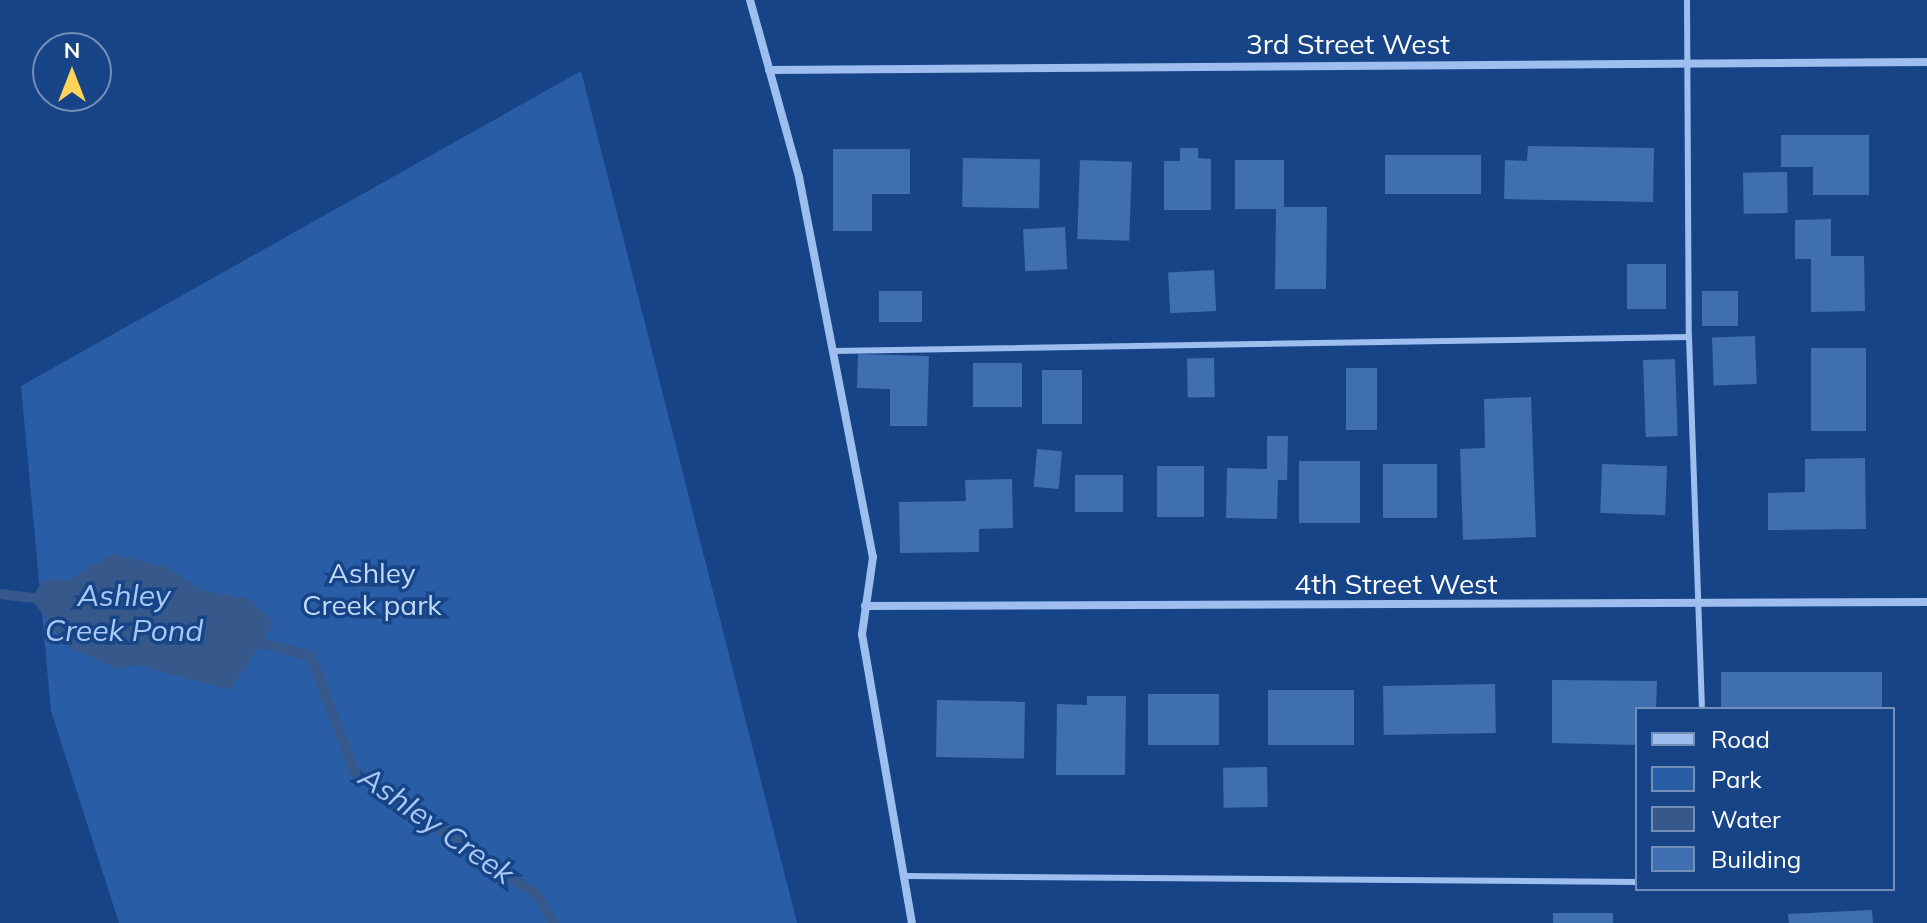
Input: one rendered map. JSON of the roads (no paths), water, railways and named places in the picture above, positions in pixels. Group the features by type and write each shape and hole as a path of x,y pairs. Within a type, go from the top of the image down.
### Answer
{"street":[{"path":"750,0 799,177 873,557 862,634 912,923"},
{"name":"3rd Street West","path":"769,70 1927,62"},
{"name":"4th Street West","path":"865,606 1695,606 1927,602"}],"lane":[{"path":"1687,0 1689,337 1695,606 1702,707"},
{"path":"833,351 1689,337"},
{"path":"904,876 1635,882"}],"water":[{"name":"Ashley Creek Pond","path":"113,554 169,568 201,590 250,599 274,623 230,690 137,665 117,669 65,645 31,598 44,580 68,580"}],"waterway":[{"name":"Ashley Creek","path":"0,594 42,599"},
{"name":"Ashley Creek","path":"249,640 311,656 354,771 537,895 554,923"}],"park label":[{"name":"Ashley Creek park","path":"372,589"}]}
